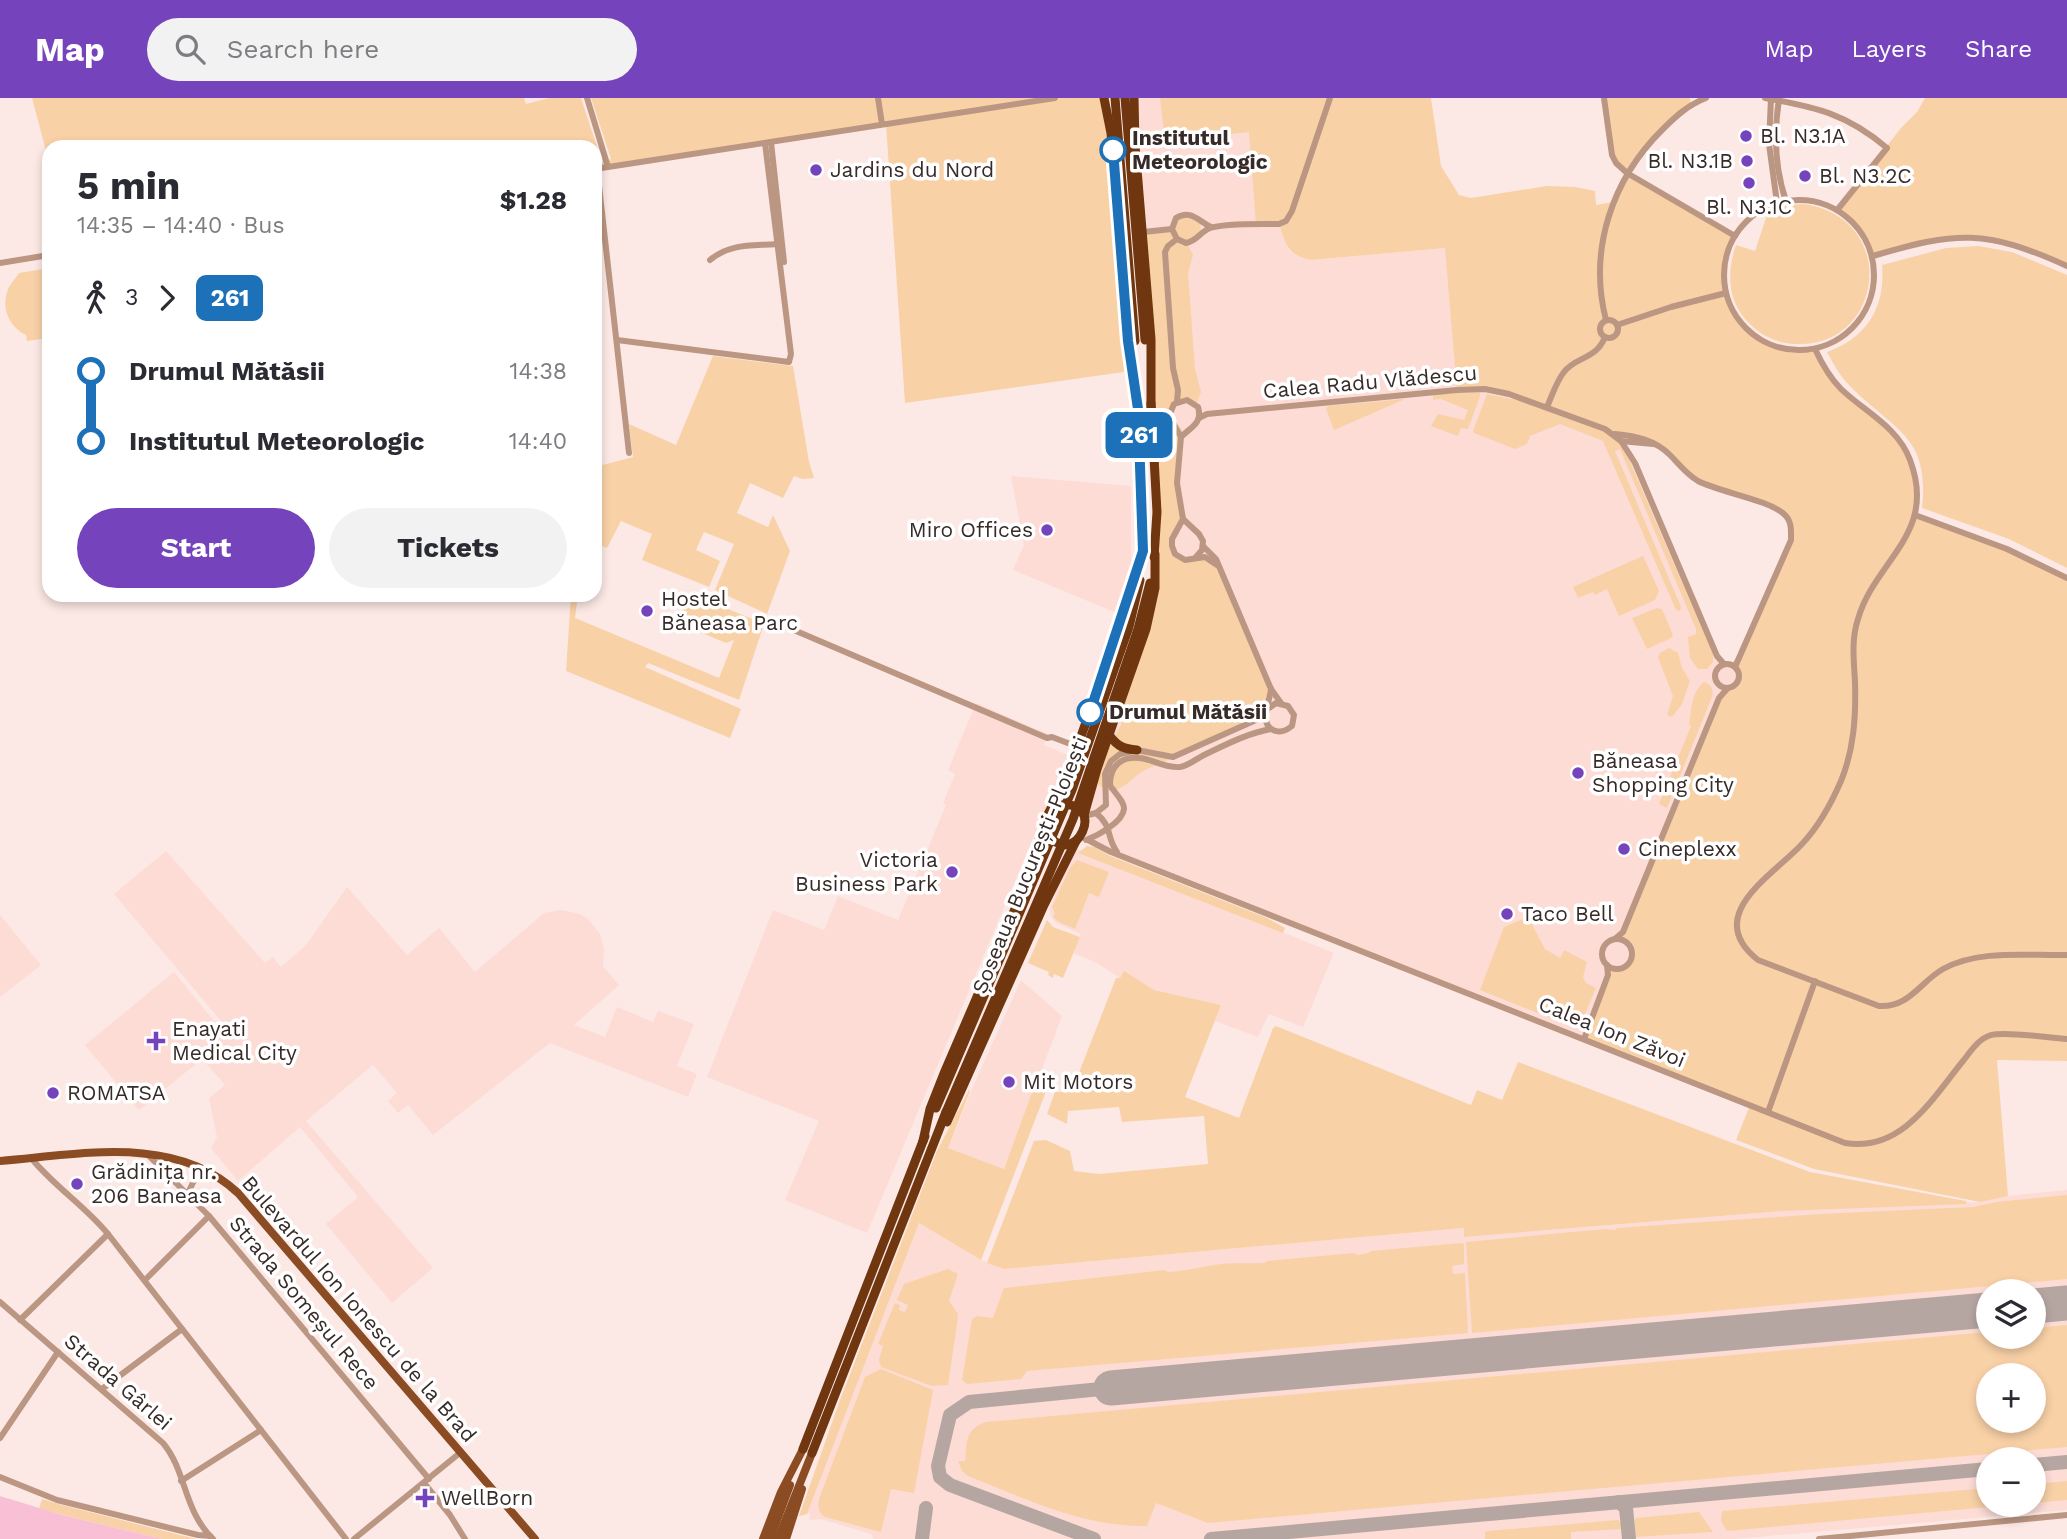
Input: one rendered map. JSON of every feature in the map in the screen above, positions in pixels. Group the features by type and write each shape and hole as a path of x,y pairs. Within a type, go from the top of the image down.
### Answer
{"highway":[{"path":"1104,98 1111,133 1128,341 1138,409"},
{"name":"Șoseaua București-Ploiești","path":"808,1451 923,1141 941,1110 1073,819 1138,629 1150,583 1155,554 1157,512 1151,408 1140,341 1115,98"},
{"name":"Șoseaua București-Ploiești","path":"808,1451 933,1145 941,1110 1072,790 1132,616 1143,551 1138,409 1140,341 1125,98"},
{"path":"1134,98 1135,145 1151,339 1151,408"},
{"path":"923,1141 930,1109 1024,888 1045,824 1078,747 1143,551"},
{"path":"933,1145 950,1117 1044,905 1081,840 1092,783 1150,612 1155,588 1155,554"},
{"path":"1110,735 1121,747 1138,750"},
{"path":"1052,809 1069,804 1088,813"},
{"path":"1045,824 1049,836 1056,842 1064,844 1081,840"}],"main road":[{"name":"Bulevardul Ion Ionescu de la Brad","path":"0,1161 118,1152 147,1154 200,1168 220,1178 238,1193 532,1538"},
{"name":"Șoseaua București-Ploiești","path":"763,1539 781,1492 808,1451"},
{"name":"Șoseaua București-Ploiești","path":"770,1539 808,1451"},
{"name":"Șoseaua București-Ploiești","path":"778,1539 808,1451"},
{"name":"Șoseaua București-Ploiești","path":"786,1539 797,1509 808,1451"}],"street":[{"path":"587,98 600,140"},
{"path":"878,98 882,124"},
{"path":"602,168 1055,98"},
{"path":"1104,98 1121,105 1134,98"},
{"path":"1211,227 1193,215 1182,214 1173,222 1172,229 1177,239 1190,243 1211,227 1286,221 1292,211 1331,98"},
{"path":"1604,98 1612,155 1616,163 1627,173 1735,236"},
{"path":"1617,326 1615,335 1611,338 1605,337 1600,329 1606,320 1602,291 1602,249 1613,202 1627,173 1643,150 1691,101 1706,98"},
{"path":"1773,99 1777,158 1786,201"},
{"path":"1773,99 1769,144 1777,203"},
{"path":"1773,99 1832,113 1859,126 1887,148 1838,209"},
{"path":"617,340 789,362 791,354 768,142"},
{"path":"768,142 788,292"},
{"path":"602,147 608,167"},
{"path":"1786,201 1819,202 1838,209 1858,227 1873,257 1872,292 1863,314 1838,339 1815,349 1789,349 1761,340 1738,318 1726,293 1724,276 1727,257 1735,236 1752,217 1786,201"},
{"path":"602,218 629,453"},
{"path":"1200,221 1201,233"},
{"path":"1143,232 1172,229"},
{"path":"1873,257 1941,239 1975,237 2010,243 2067,266"},
{"path":"1177,239 1164,252 1177,402"},
{"path":"710,260 736,246 777,244"},
{"path":"0,263 42,256"},
{"path":"1617,326 1671,307 1726,293"},
{"path":"1606,320 1617,326"},
{"path":"1547,407 1564,371 1593,354 1605,337"},
{"path":"1815,349 1827,372 1841,389 1887,426 1903,446 1910,461 1917,501 1915,515 1902,546 1858,616 1854,638 1855,730 1848,760 1835,794 1808,838 1751,891 1741,909 1739,933 1748,952 1758,960 1880,1006 1903,1002 1941,970 1964,961 1983,957 2067,955"},
{"name":"Calea Radu Vlădescu","path":"1199,418 1207,414 1471,389 1509,394 1613,434 1655,444 1697,480 1783,512 1790,523 1791,540 1754,626 1740,652 1726,666 1717,656 1629,446 1613,434"},
{"path":"1178,390 1185,400"},
{"path":"1081,840 1109,828 1124,808 1110,785 1113,769 1120,762 1140,758 1183,767 1256,733 1271,729 1284,732 1294,721 1293,711 1281,703 1271,689 1214,556 1203,546 1199,534 1183,519 1177,483 1181,437 1169,416 1170,409 1177,402 1185,400 1207,414"},
{"path":"1181,437 1195,426 1199,409"},
{"path":"1177,428 1188,430"},
{"path":"1629,446 1641,441"},
{"path":"1635,463 1641,441"},
{"path":"1915,515 2007,549 2067,578"},
{"path":"1183,519 1172,542 1175,554 1185,560 1205,557 1219,566"},
{"path":"1178,532 1191,529"},
{"path":"1196,557 1203,546"},
{"path":"768,619 1048,738 1052,737 1078,747"},
{"path":"1584,1039 1608,975 1607,965 1602,957 1603,947 1623,932 1718,698 1718,685 1714,678 1726,666 1739,673 1738,680 1718,698"},
{"path":"1718,685 1727,689"},
{"path":"1271,689 1269,708 1265,716 1266,724 1271,729"},
{"path":"1269,708 1281,703"},
{"path":"1088,813 1106,806 1103,782 1108,765 1120,754 1138,750 1173,757 1265,716"},
{"path":"1088,813 1109,828 1112,844 1119,854"},
{"name":"Calea Ion Zăvoi","path":"1081,840 1845,1143 1872,1143 1893,1136 1908,1126 1981,1040 1996,1035 2067,1039"},
{"path":"1608,975 1627,965 1631,958 1631,949 1624,940 1623,932"},
{"path":"1616,938 1624,940"},
{"path":"1607,965 1617,969"},
{"path":"1768,1112 1815,981"},
{"name":"Strada Someșul Rece","path":"147,1154 209,1216 426,1481 465,1539"},
{"path":"32,1159 50,1181 93,1216 108,1234 346,1539"},
{"path":"188,1194 200,1168"},
{"path":"145,1280 209,1216"},
{"path":"20,1320 108,1234"},
{"name":"Strada Gârlei","path":"0,1302 163,1443 171,1456 198,1524 211,1537"},
{"path":"102,1390 182,1329"},
{"path":"0,1438 58,1352"},
{"path":"181,1481 261,1430"},
{"path":"354,1539 461,1452"},
{"path":"0,1477 57,1500 211,1537"},
{"path":"1819,1539 1875,1536 2067,1515"}],"shaded area":[{"path":"32,98 524,98 526,104 549,98 581,98 595,140 43,140"},
{"path":"591,98 1104,98 1111,133 1124,372 905,403 886,124 602,168 602,162 611,159"},
{"path":"1134,98 1330,98 1279,224 1288,249 1293,254 1311,260 1445,248 1471,389 1509,394 1605,429 1635,463 1720,665 1731,665 1737,670 1739,678 1736,684 1723,688 1620,939 1630,946 1630,960 1623,967 1611,968 1584,1039 1088,840 1076,841 1146,629 1157,534"},
{"path":"1160,98 1431,98 1441,166 1459,195 1471,198 1547,186 1575,187 1595,191 1596,205 1613,202 1627,173 1616,163 1604,98 1690,98 1691,104 1672,120 1628,173 1735,236 1728,251 1725,283 1735,313 1745,326 1757,337 1777,347 1815,349 1827,372 1896,435 1913,470 1915,515 2007,549 2067,578 2067,1061 1997,1060 2008,1196 1980,1202 1814,1169 1736,1140 1750,1105 1584,1039 1611,968 1623,967 1632,955 1628,944 1619,939 1722,688 1732,687 1738,680 1737,670 1731,665 1740,652 1791,540 1791,530 1783,512 1697,480 1662,448 1613,434 1547,407 1485,389 1457,390 1445,248 1311,260 1297,255 1286,243 1279,224 1256,225 1249,132 1165,141"},
{"path":"1925,98 2067,98 2067,266 2010,243 1955,237 1873,256 1858,227 1838,209 1901,128 1917,112"},
{"path":"1804,204 1835,214 1856,233 1867,256 1869,281 1863,305 1848,326 1826,339 1790,344 1769,338 1746,320 1735,303 1730,274 1736,245 1755,251 1768,212 1787,205"},
{"path":"1182,214 1200,221 1201,233 1187,243 1193,255 1188,273 1195,369 1201,392 1196,405 1182,400 1169,412 1182,430 1177,466 1183,519 1172,546 1180,558 1202,557 1219,566 1271,689 1266,712 1252,723 1145,770 1117,789 1106,791 1094,776 1102,754 1122,723 1121,702 1155,588 1143,232 1172,229"},
{"path":"1978,246 2012,252 2067,275 2067,568 2009,539 1922,508 1923,484 1915,450 1895,426 1848,384 1827,352 1853,338 1871,319 1881,294 1882,265 1946,248"},
{"path":"42,269 42,339 27,341 26,335 14,326 7,315 6,294 19,273"},
{"path":"713,356 793,366 814,478 802,479 794,476 783,498 750,483 737,513 768,527 773,515 790,551 767,614 715,590 734,544 704,532 696,550 720,561 709,587 642,560 652,534 621,521 607,548 602,546 602,465 633,457 629,424 676,445"},
{"path":"1480,392 1468,429 1461,428 1458,436 1431,426 1438,414 1464,420 1468,410 1441,399 1433,400 1433,394"},
{"path":"1487,394 1522,401 1610,434 1619,442 1628,457 1713,654 1713,662 1707,669 1698,669 1690,658 1688,637 1696,634 1696,629 1620,449 1615,451 1681,607 1680,611 1676,610 1603,441 1560,424 1530,436 1527,444 1515,449 1474,433"},
{"path":"1405,399 1334,430 1326,409 1328,406"},
{"path":"1011,476 1131,486 1131,567 1119,614 1013,570 1024,545"},
{"path":"1643,556 1659,591 1655,600 1619,616 1607,589 1595,595 1593,592 1578,598 1573,587"},
{"path":"689,594 764,624 739,700 648,663 645,667 741,709 730,738 566,671 571,602 577,602 575,618 719,678 734,640 726,643 678,620"},
{"path":"1657,608 1662,609 1673,635 1647,649 1632,618"},
{"path":"1669,648 1678,653 1682,668 1690,681 1682,704 1672,717 1667,715 1673,696 1658,657"},
{"path":"1704,682 1711,688 1712,697 1667,808 1659,804 1691,726 1689,724 1694,696"},
{"path":"976,703 1048,734 1044,745 1068,755 867,1233 785,1200 819,1121 707,1077 773,910 824,930 838,896 898,920 946,805 943,803 955,774 948,770"},
{"path":"1087,846 1267,918 1285,928 1283,933 1078,853"},
{"path":"1075,848 1334,953 1303,1027 1269,1014 1258,1037 1215,1021 1220,1005 1154,990 1125,972 1120,978 1097,963 1073,953 1081,934 1056,923 1049,909"},
{"path":"166,851 265,963 273,957 281,967 306,945 347,887 407,955 439,928 475,972 544,913 562,910 580,914 588,919 600,934 604,949 603,966 619,985 574,1025 605,1037 617,1007 653,1022 658,1011 694,1024 677,1066 697,1074 688,1097 550,1043 433,1135 408,1105 398,1113 388,1101 397,1093 373,1065 306,1121 433,1268 392,1303 326,1224 358,1197 300,1127 238,1181 211,1148 217,1137 209,1098 225,1085 202,1059 139,1110 85,1045 174,972 227,1037 232,1034 114,894"},
{"path":"1077,860 1109,872 1099,897 1089,893 1075,929 1057,921 1052,907 1070,868"},
{"path":"0,915 41,965 0,997"},
{"path":"1528,917 1545,949 1560,958 1564,950 1587,962 1583,977 1586,983 1596,988 1582,1021 1565,1024 1480,990 1504,927"},
{"path":"1047,920 1053,927 1080,937 1063,978 1054,974 1053,978 1048,975 1049,972 1028,963"},
{"path":"1124,971 1154,990 1221,1005 1185,1097 1239,1118 1276,1026 1471,1105 1477,1090 1502,1100 1518,1062 1810,1172 1966,1201 1967,1204 1783,1211 1464,1237 1464,1228 1004,1269 987,1263 1034,1141 1046,1140 1070,1151 1074,1171 1099,1174 1208,1164 1204,1116 1122,1122 1119,1107 1068,1111 1067,1124 1047,1114 1055,1092 1069,1092 1073,1088 1116,978 1120,978"},
{"path":"1021,980 1062,1016 1004,1169 948,1148"},
{"path":"1037,1079 1047,1089 981,1260 919,1223 807,1514 799,1516 840,1400 937,1151 969,1090 948,1148 1004,1169"},
{"path":"2067,1190 2067,1510 2046,1512 2046,1447 1976,1447 1976,1517 1987,1517 1735,1539 874,1539 871,1534 821,1519 809,1520 810,1513 807,1514 919,1223 981,1260 1004,1269 1464,1228 1465,1237 1783,1211 1977,1202"},
{"path":"2067,1195 2067,1279 1976,1279 1976,1287 1472,1333 1466,1242 1617,1228 1973,1207"},
{"path":"1464,1244 1464,1264 1452,1266 1453,1274 1465,1273 1468,1333 1027,1371 1021,1379 967,1384 962,1380 972,1319 977,1316 993,1318 1004,1288 1165,1270 1178,1271 1222,1264 1265,1263 1354,1253 1358,1255 1371,1251"},
{"path":"948,1269 958,1274 949,1301 958,1314 948,1385 932,1386 881,1367 879,1360 883,1346 878,1344 895,1303 900,1305 899,1310 905,1312 908,1305 897,1300 904,1284"},
{"path":"2067,1325 2067,1447 1976,1447 1976,1455 1208,1523 1156,1503 1147,1526 1100,1522 1078,1517 968,1476 962,1471 958,1461 965,1461 971,1432 986,1422 1976,1333 1976,1349 2046,1349 2046,1327"},
{"path":"881,1369 933,1390 914,1493 891,1489 881,1532 825,1517 820,1511 819,1499 865,1377"},
{"path":"2067,1481 2067,1500 2046,1502 2046,1483"},
{"path":"1976,1489 1976,1508 1727,1531 1721,1521 1722,1511"},
{"path":"0,1496 59,1514 162,1539 0,1539"},
{"path":"42,1499 196,1539 162,1539 39,1509"},
{"path":"1699,1512 1713,1532 1635,1537 1636,1518"},
{"path":"1618,1520 1622,1523 1622,1529 1571,1532 1571,1539 1485,1539 1485,1532 1488,1531"}],"taxiway":[{"path":"1094,1539 950,1485 940,1477 938,1466 950,1415 969,1402 1111,1388"},
{"path":"2046,1464 2067,1462"},
{"path":"1211,1539 1976,1470"},
{"path":"1619,1502 1626,1508 1629,1539"},
{"path":"922,1539 926,1508"}],"runway":[{"path":"2046,1305 2067,1303"},
{"path":"1111,1388 1976,1311"}],"bus line":[{"name":"261","path":"1090,712 1143,551 1138,409 1128,341 1113,150"}],"place":[{"name":"Bl. N3.1A","path":"1746,136"},
{"name":"Institutul Meteorologic","path":"1113,150"},
{"name":"Bl. N3.1B","path":"1747,161"},
{"name":"Jardins du Nord","path":"816,170"},
{"name":"Bl. N3.2C","path":"1805,176"},
{"name":"Bl. N3.1C","path":"1749,183"},
{"name":"Miro Offices","path":"1047,530"},
{"name":"Hostel Băneasa Parc","path":"647,611"},
{"name":"Drumul Mătăsii","path":"1090,712"},
{"name":"Băneasa Shopping City","path":"1578,773"},
{"name":"Cineplexx","path":"1624,849"},
{"name":"Victoria Business Park","path":"952,872"},
{"name":"Taco Bell","path":"1507,914"},
{"name":"Enayati Medical City","path":"156,1041"},
{"name":"Mit Motors","path":"1009,1082"},
{"name":"ROMATSA","path":"53,1093"},
{"name":"Grădinița nr. 206 Baneasa","path":"77,1184"},
{"name":"WellBorn","path":"425,1498"}]}
